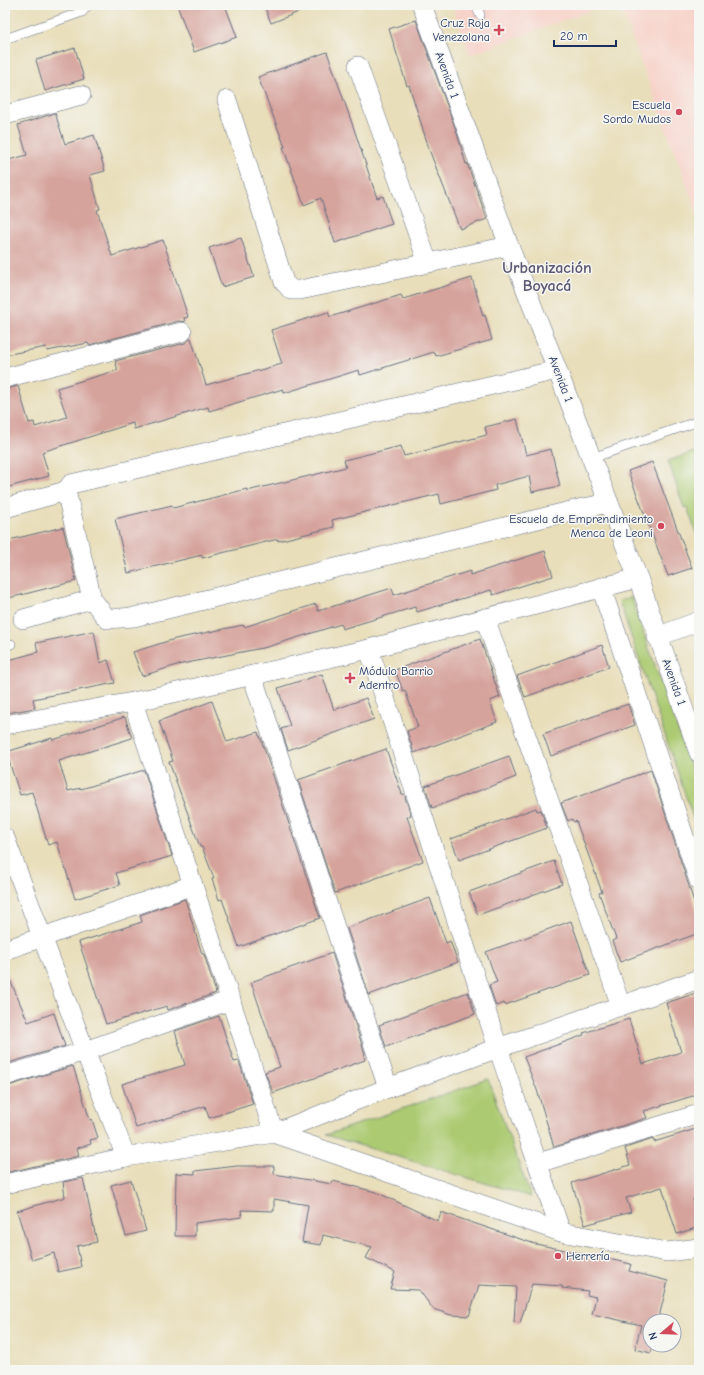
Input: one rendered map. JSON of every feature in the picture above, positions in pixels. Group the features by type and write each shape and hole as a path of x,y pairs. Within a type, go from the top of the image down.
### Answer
{"street":[{"name":"Avenida 1","path":"422,5 510,246 638,578 657,637 699,753"},
{"path":"358,66 428,263"},
{"path":"5,116 81,95"},
{"path":"227,100 284,282 291,290 300,290 510,246"},
{"path":"5,378 182,332"},
{"path":"5,508 66,491 71,484 557,370"},
{"path":"66,491 92,599 107,619 134,617 609,503"},
{"path":"5,725 133,702 368,649 638,578"},
{"path":"601,587 699,881"},
{"path":"23,619 92,599"},
{"path":"485,618 621,1006"},
{"path":"657,637 699,621"},
{"path":"368,649 498,1048 561,1232"},
{"path":"252,675 388,1088"},
{"path":"133,702 274,1133"},
{"path":"5,838 43,937 84,1051 126,1157"},
{"path":"5,950 193,885"},
{"path":"5,1184 126,1157 274,1133 388,1088 498,1048 699,979"},
{"path":"5,1076 84,1051 231,1000"},
{"path":"538,1163 699,1114"},
{"path":"274,1133 561,1232 667,1252 699,1248"}],"lane":[{"path":"5,39 82,12 88,5"},
{"path":"476,5 480,15"},
{"path":"592,458 699,421"}],"shaded area":[{"name":"Cruz Roja Venezolana","path":"452,5 605,5 470,55"},
{"name":"Escuela Sordo Mudos","path":"620,5 699,5 699,218"}],"green space":[{"path":"699,450 699,541 687,507 684,508 668,461"},
{"path":"631,597 699,790 699,835 619,601"},
{"path":"488,1079 531,1197 326,1135"}],"building":[{"path":"177,5 225,5 237,37 194,52"},
{"path":"264,5 314,5 314,6 271,23"},
{"path":"416,20 456,130 466,164 467,163 487,219 460,229 430,152 409,85 407,86 389,29"},
{"path":"75,48 84,79 45,91 36,60"},
{"path":"327,52 377,198 383,196 392,224 335,243 321,198 304,205 283,147 285,147 258,77"},
{"path":"55,113 65,144 94,135 105,171 90,175 100,209 97,210 112,256 163,240 188,317 184,318 185,322 179,321 89,345 88,343 47,351 46,347 5,355 5,161 27,155 18,125"},
{"path":"241,238 254,277 222,287 209,248"},
{"path":"472,278 492,340 436,356 434,352 360,375 359,370 284,393 283,389 209,411 208,407 134,429 133,423 42,452 49,476 5,488 5,389 18,386 29,423 34,422 35,427 67,417 57,388 118,370 115,361 185,343 191,338 206,385 282,364 271,330 328,312 330,317 401,295 403,299"},
{"path":"517,419 526,455 551,449 560,486 532,492 529,476 495,485 496,490 441,504 439,494 332,520 334,527 202,558 202,555 128,573 115,519 172,505 173,508 247,489 247,491 346,467 344,460 401,446 404,456 487,435 485,427"},
{"path":"652,462 692,568 668,576 628,471"},
{"path":"63,527 76,581 5,599 5,541"},
{"path":"545,551 553,576 493,595 491,590 417,612 415,607 342,629 341,624 267,647 177,665 142,676 133,652 175,639 243,625 244,627 316,604 318,611 392,588 394,595 470,571 470,575"},
{"path":"94,631 100,663 108,660 115,683 33,699 35,708 7,713 5,707 5,661 38,652 36,643"},
{"path":"480,639 500,697 490,701 497,722 414,753 407,731 418,727 405,690 403,691 395,670"},
{"path":"602,645 609,667 525,697 517,676"},
{"path":"322,674 334,710 366,698 374,719 288,750 281,729 290,726 278,688"},
{"path":"212,701 227,742 258,732 260,736 320,918 239,947 222,899 219,900 212,879 214,878 202,847 200,847 169,762 173,761 159,721"},
{"path":"628,704 635,725 551,756 543,734"},
{"path":"125,717 132,738 59,761 68,791 81,789 144,770 172,856 116,873 120,885 75,899 57,842 48,845 32,792 20,795 6,752 52,738 53,740"},
{"path":"386,749 411,815 407,817 423,861 335,893 298,780"},
{"path":"509,756 516,777 432,808 425,786"},
{"path":"651,770 699,917 699,933 620,962 612,941 616,939 599,893 602,892 576,821 574,822 572,819 568,821 561,803"},
{"path":"536,808 537,811 541,810 547,828 459,860 451,839"},
{"path":"554,861 562,884 478,915 469,892"},
{"path":"430,898 446,943 450,941 458,962 369,995 347,928"},
{"path":"185,899 216,993 168,1010 167,1006 106,1024 79,942 142,922 140,915"},
{"path":"571,921 590,975 505,1005 504,1003 496,1006 489,985 497,982 486,952"},
{"path":"332,953 365,1054 365,1060 273,1093 265,1072 280,1067 251,982"},
{"path":"5,968 28,1022 54,1013 65,1046 5,1064"},
{"path":"468,992 475,1014 386,1047 379,1025"},
{"path":"699,992 699,1094 644,1111 647,1118 554,1147 537,1090 524,1057 584,1035 583,1033 629,1019 643,1064 681,1052 666,1003"},
{"path":"219,1016 234,1062 239,1061 253,1104 209,1118 205,1106 136,1128 122,1084 185,1065 175,1031"},
{"path":"73,1066 90,1120 92,1119 98,1138 90,1140 91,1144 77,1148 79,1156 5,1173 5,1087"},
{"path":"699,1128 699,1198 693,1199 699,1219 699,1227 677,1234 662,1187 626,1198 631,1212 585,1225 572,1183 630,1165 625,1148 653,1139 654,1142"},
{"path":"237,1166 274,1166 274,1174 332,1184 333,1181 376,1192 438,1221 441,1212 531,1243 579,1253 595,1258 595,1256 631,1264 629,1271 668,1281 660,1313 642,1313 642,1351 635,1349 641,1325 592,1314 596,1297 587,1295 588,1291 562,1288 562,1286 532,1284 520,1323 514,1322 516,1287 479,1285 469,1316 451,1315 433,1309 419,1290 390,1289 395,1272 366,1258 372,1247 323,1235 321,1245 302,1242 308,1205 274,1199 274,1211 241,1210 242,1217 195,1223 195,1236 175,1236 176,1173 195,1174 195,1171"},
{"path":"83,1178 97,1242 77,1246 81,1267 58,1272 54,1253 32,1260 17,1211 65,1197 63,1182"},
{"path":"131,1180 146,1231 126,1236 111,1185"}],"place":[{"name":"Cruz Roja Venezolana","path":"499,30"},
{"name":"Escuela Sordo Mudos","path":"679,112"},
{"name":"Escuela de Emprendimiento Menca de Leoni","path":"661,526"},
{"name":"Módulo Barrio Adentro","path":"350,678"},
{"name":"Herrería","path":"558,1256"}],"district":[{"name":"Urbanización Boyacá","path":"547,277"}]}
